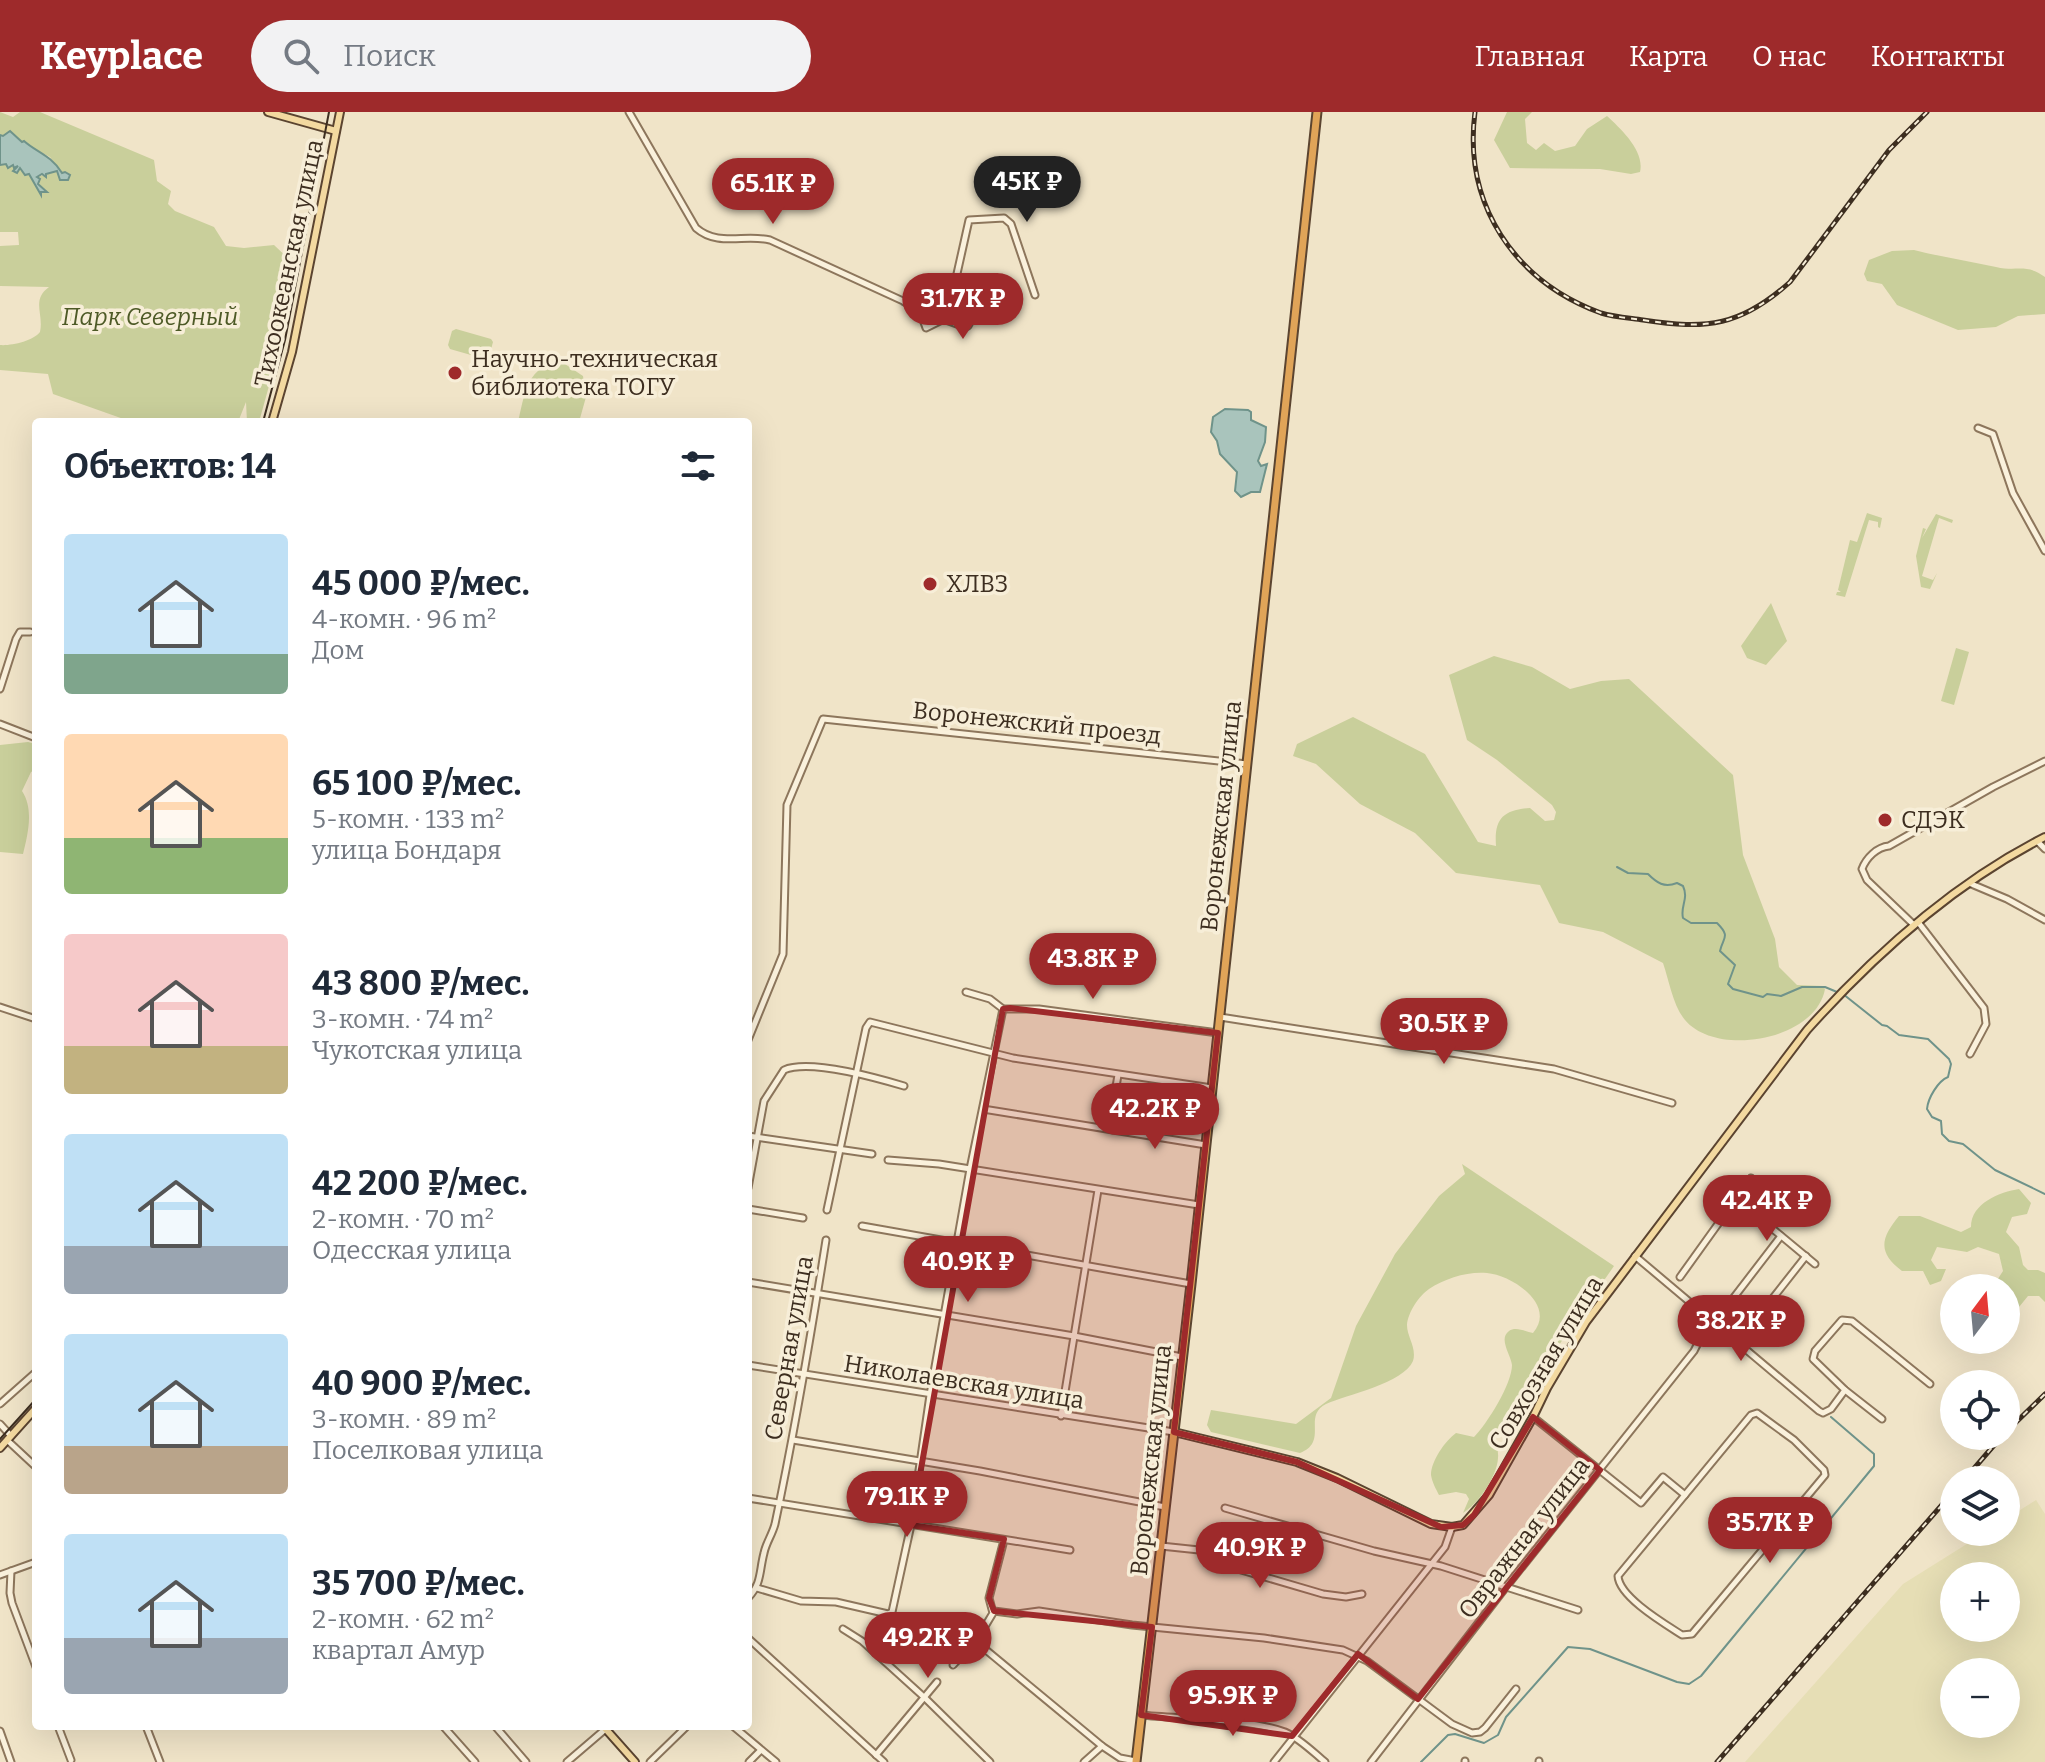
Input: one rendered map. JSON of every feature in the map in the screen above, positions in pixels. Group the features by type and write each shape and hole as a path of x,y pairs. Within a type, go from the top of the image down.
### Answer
{"highway":[{"name":"Воронежская улица","path":"1136,1762 1191,1284 1317,112"}],"main road":[{"path":"268,112 336,131"},
{"name":"Тихоокеанская улица","path":"273,418 292,352 340,112"},
{"name":"Совхозная улица","path":"1452,1527 1468,1521 1489,1495 1586,1322 1807,1030 1845,989 1916,923 1969,883 2045,837"},
{"path":"0,1448 32,1412"},
{"path":"1174,1432 1297,1462 1431,1524 1452,1527"},
{"path":"608,1730 635,1762"}],"street":[{"path":"629,112 696,228 704,235 723,240 759,237 770,240 957,326 968,326 981,301"},
{"path":"920,311 926,328 942,320 950,305 969,220 1004,218 1011,224 1035,295"},
{"path":"1978,428 1993,434 2022,514 2045,551"},
{"path":"0,689 16,639 20,632 30,632"},
{"name":"Воронежский проезд","path":"752,1030 783,954 787,805 823,719 1247,764"},
{"path":"0,724 32,736"},
{"path":"1970,1054 1986,1024 1984,1008 1916,923 1867,880 1862,869 1866,860 1883,846 1889,846 2045,761"},
{"path":"2037,841 2045,849"},
{"path":"1969,883 2045,920"},
{"path":"966,992 990,999 1003,1009 1039,1009 1218,1033"},
{"path":"0,1007 32,1018"},
{"path":"752,1594 757,1588 801,1601 836,1602 888,1614 892,1612 911,1525 930,1395 970,1169 1003,1009"},
{"path":"1219,1017 1554,1069 1672,1103"},
{"path":"827,1210 855,1073 866,1028 873,1021 992,1053 1212,1088"},
{"path":"752,1163 768,1091 784,1070 798,1067 855,1073 904,1086"},
{"path":"1109,1128 1118,1075"},
{"path":"983,1109 1206,1145"},
{"path":"752,1137 872,1154"},
{"path":"888,1160 970,1169 1199,1205"},
{"path":"1680,1277 1751,1178"},
{"path":"1061,1416 1098,1190"},
{"path":"1738,1200 1815,1264"},
{"path":"752,1210 803,1218"},
{"path":"862,1226 1191,1284"},
{"path":"1715,1322 1781,1236"},
{"name":"Северная улица","path":"757,1588 793,1440 826,1240"},
{"path":"1634,1255 1819,1411 1823,1413 1831,1409 1845,1390"},
{"path":"1747,1331 1806,1256"},
{"path":"752,1283 1182,1357"},
{"path":"1882,1419 1845,1390 1816,1363 1813,1356 1844,1319 1852,1321 1930,1384"},
{"name":"Овражная улица","path":"1371,1762 1694,1351 1702,1335"},
{"name":"Николаевская улица","path":"752,1367 1174,1432"},
{"path":"0,1404 32,1376"},
{"path":"1757,1413 1794,1440 1826,1473 1768,1545 1687,1636 1648,1612 1618,1582 1620,1572 1685,1495 1751,1415 1757,1413"},
{"path":"1533,1417 1641,1503 1663,1477 1685,1495"},
{"path":"0,1424 32,1463"},
{"path":"793,1440 1031,1480 1165,1507"},
{"path":"752,1499 1070,1550"},
{"path":"1225,1508 1358,1547 1431,1563 1578,1610"},
{"name":"Совхозная улица","path":"1274,1762 1445,1547 1452,1527"},
{"path":"994,1611 989,1598 1004,1539"},
{"path":"1161,1546 1199,1550 1214,1562 1323,1594 1346,1597 1362,1594"},
{"path":"0,1575 32,1563"},
{"path":"11,1571 12,1603 32,1656"},
{"path":"994,1611 1017,1614 1039,1611 1333,1647 1357,1655 1452,1724 1477,1733 1485,1728 1516,1689"},
{"path":"953,1665 975,1641 994,1611"},
{"path":"951,1621 1102,1746 1117,1757 1136,1762"},
{"path":"843,1629 862,1641 990,1762"},
{"path":"752,1642 884,1762"},
{"path":"876,1755 937,1682"},
{"path":"1141,1715 1243,1724 1281,1731 1325,1762"},
{"path":"60,1730 71,1760"},
{"path":"148,1730 160,1762"},
{"path":"447,1730 475,1762"},
{"path":"498,1730 526,1762"},
{"path":"567,1762 603,1730"},
{"path":"650,1762 683,1730"},
{"path":"738,1730 776,1762"},
{"path":"0,1731 11,1762"},
{"path":"1084,1762 1102,1746"},
{"path":"749,1762 761,1750"}],"highlighted area":[{"path":"1003,1009 1218,1033 1174,1432 1297,1462 1441,1527 1463,1525 1474,1515 1533,1417 1600,1470 1418,1699 1358,1654 1292,1736 1141,1715 1152,1627 994,1611 989,1598 1004,1539 911,1525"}],"shaded area":[{"path":"2036,1500 2045,1514 2045,1762 1745,1762 1903,1584 1964,1546 2020,1546 2020,1510"}],"green space":[{"name":"Парк Северный","path":"0,112 13,117 20,112 40,112 154,160 157,181 171,191 168,204 175,211 214,227 226,246 274,245 292,262 280,288 277,357 260,418 247,418 246,402 240,418 121,418 53,394 48,374 0,370 0,345 22,342 40,332 39,302 49,287 0,286 0,246 19,245 18,232 0,232 0,165 6,165 6,159 8,168 14,164 22,166 21,170 30,175 40,194 46,190 41,188 37,177 58,171 68,180 70,177 62,174 50,157 22,142 10,131 0,135"},
{"path":"1507,112 1532,112 1525,119 1527,143 1536,150 1544,143 1555,151 1575,146 1587,129 1607,116 1635,148 1641,164 1640,172 1510,168 1494,140"},
{"path":"1914,250 2038,273 2045,277 2045,314 2018,316 1996,327 1958,330 1897,305 1882,284 1867,281 1864,274 1869,260 1892,251"},
{"path":"456,329 491,339 489,357 485,359 450,349 448,345 452,331"},
{"path":"565,364 583,376 586,397 580,418 519,418 532,378 545,366"},
{"path":"1867,513 1882,518 1880,528 1878,522 1869,520 1845,597 1836,595 1841,592 1838,590 1850,540 1857,542"},
{"path":"1936,514 1953,520 1952,523 1939,518 1922,576 1933,580 1937,573 1930,589 1921,587 1916,556 1923,528 1926,529 1922,538"},
{"path":"1771,603 1787,641 1766,665 1747,658 1741,646"},
{"path":"1956,648 1969,652 1954,705 1941,701"},
{"path":"1494,656 1532,667 1570,689 1601,681 1629,679 1733,775 1743,855 1775,939 1779,967 1797,985 1823,986 1825,989 1818,1007 1804,1021 1764,1038 1719,1038 1700,1032 1681,1014 1663,963 1603,932 1559,923 1540,885 1456,873 1415,833 1360,804 1316,764 1293,756 1297,744 1353,717 1425,754 1478,842 1496,846 1499,823 1513,811 1530,808 1545,821 1554,820 1556,812 1552,805 1467,740 1449,675"},
{"path":"32,743 32,771 22,791 29,814 23,854 0,852 0,745"},
{"path":"1462,1164 1614,1266 1559,1345 1537,1383 1497,1432 1497,1465 1486,1489 1475,1503 1463,1513 1469,1499 1466,1494 1439,1495 1431,1475 1443,1446 1456,1433 1474,1437 1498,1403 1512,1365 1505,1343 1506,1334 1515,1329 1533,1333 1539,1322 1536,1302 1528,1293 1497,1275 1465,1274 1425,1292 1409,1315 1407,1329 1414,1356 1407,1369 1387,1382 1319,1409 1313,1442 1300,1453 1211,1432 1207,1425 1211,1410 1296,1424 1331,1398 1356,1326 1395,1254 1439,1196 1465,1174"},
{"path":"2019,1189 2031,1203 2027,1214 2012,1217 2006,1232 2019,1247 2023,1265 2028,1270 2045,1273 2045,1302 2039,1296 2028,1296 2020,1306 2020,1274 2001,1274 1999,1254 1978,1247 1967,1252 1937,1247 1931,1260 1937,1269 1946,1269 1944,1274 1940,1274 1940,1281 1930,1285 1923,1271 1902,1271 1888,1257 1885,1238 1899,1216 1920,1216 1961,1232 1971,1227 1972,1219 1981,1205 2003,1193"}],"water":[{"path":"10,131 48,158 62,173 70,175 68,180 60,180 57,171 46,174 46,177 42,174 37,177 40,179 38,184 47,192 41,192 41,195 29,174 25,175 20,168 17,173 13,171 18,166 8,168 6,164 0,165 0,135"},
{"path":"1225,409 1248,410 1251,420 1266,427 1265,442 1258,461 1261,466 1267,464 1260,492 1241,497 1235,491 1237,472 1220,454 1211,432 1213,417"}],"waterway":[{"path":"1617,867 1628,873 1648,874 1661,884 1677,883 1683,886 1683,918 1691,923 1717,923 1724,931 1720,951 1735,965 1728,984 1733,989 1763,997 1767,994 1781,996 1802,987 1825,987 1837,992"},
{"path":"1843,994 1899,1035 1928,1039 1949,1059 1948,1077 1934,1090 1927,1109 1932,1117 1941,1121 1942,1134 1949,1141 1963,1144 1995,1170 2045,1194"},
{"path":"1421,1762 1448,1735 1455,1734 1484,1743 1498,1735 1506,1717 1568,1647 1590,1649 1677,1682 1689,1684 1701,1676 1874,1466 1874,1454 1831,1417"}],"tram line":[{"path":"264,418 285,340 329,112"},
{"path":"0,1439 32,1403"}],"railway":[{"path":"1475,112 1473,146 1477,178 1487,208 1501,235 1520,260 1543,281 1570,299 1601,313 1686,324 1705,324 1739,316 1772,297 1790,282 1889,150 1927,112"},
{"path":"2020,1418 2045,1394"},
{"path":"1976,1466 1990,1450"},
{"path":"1717,1762 1940,1507"}],"place":[{"name":"Научно-техническая библиотека ТОГУ","path":"455,373"},
{"name":"ХЛВЗ","path":"930,584"},
{"name":"СДЭК","path":"1885,820"}]}
